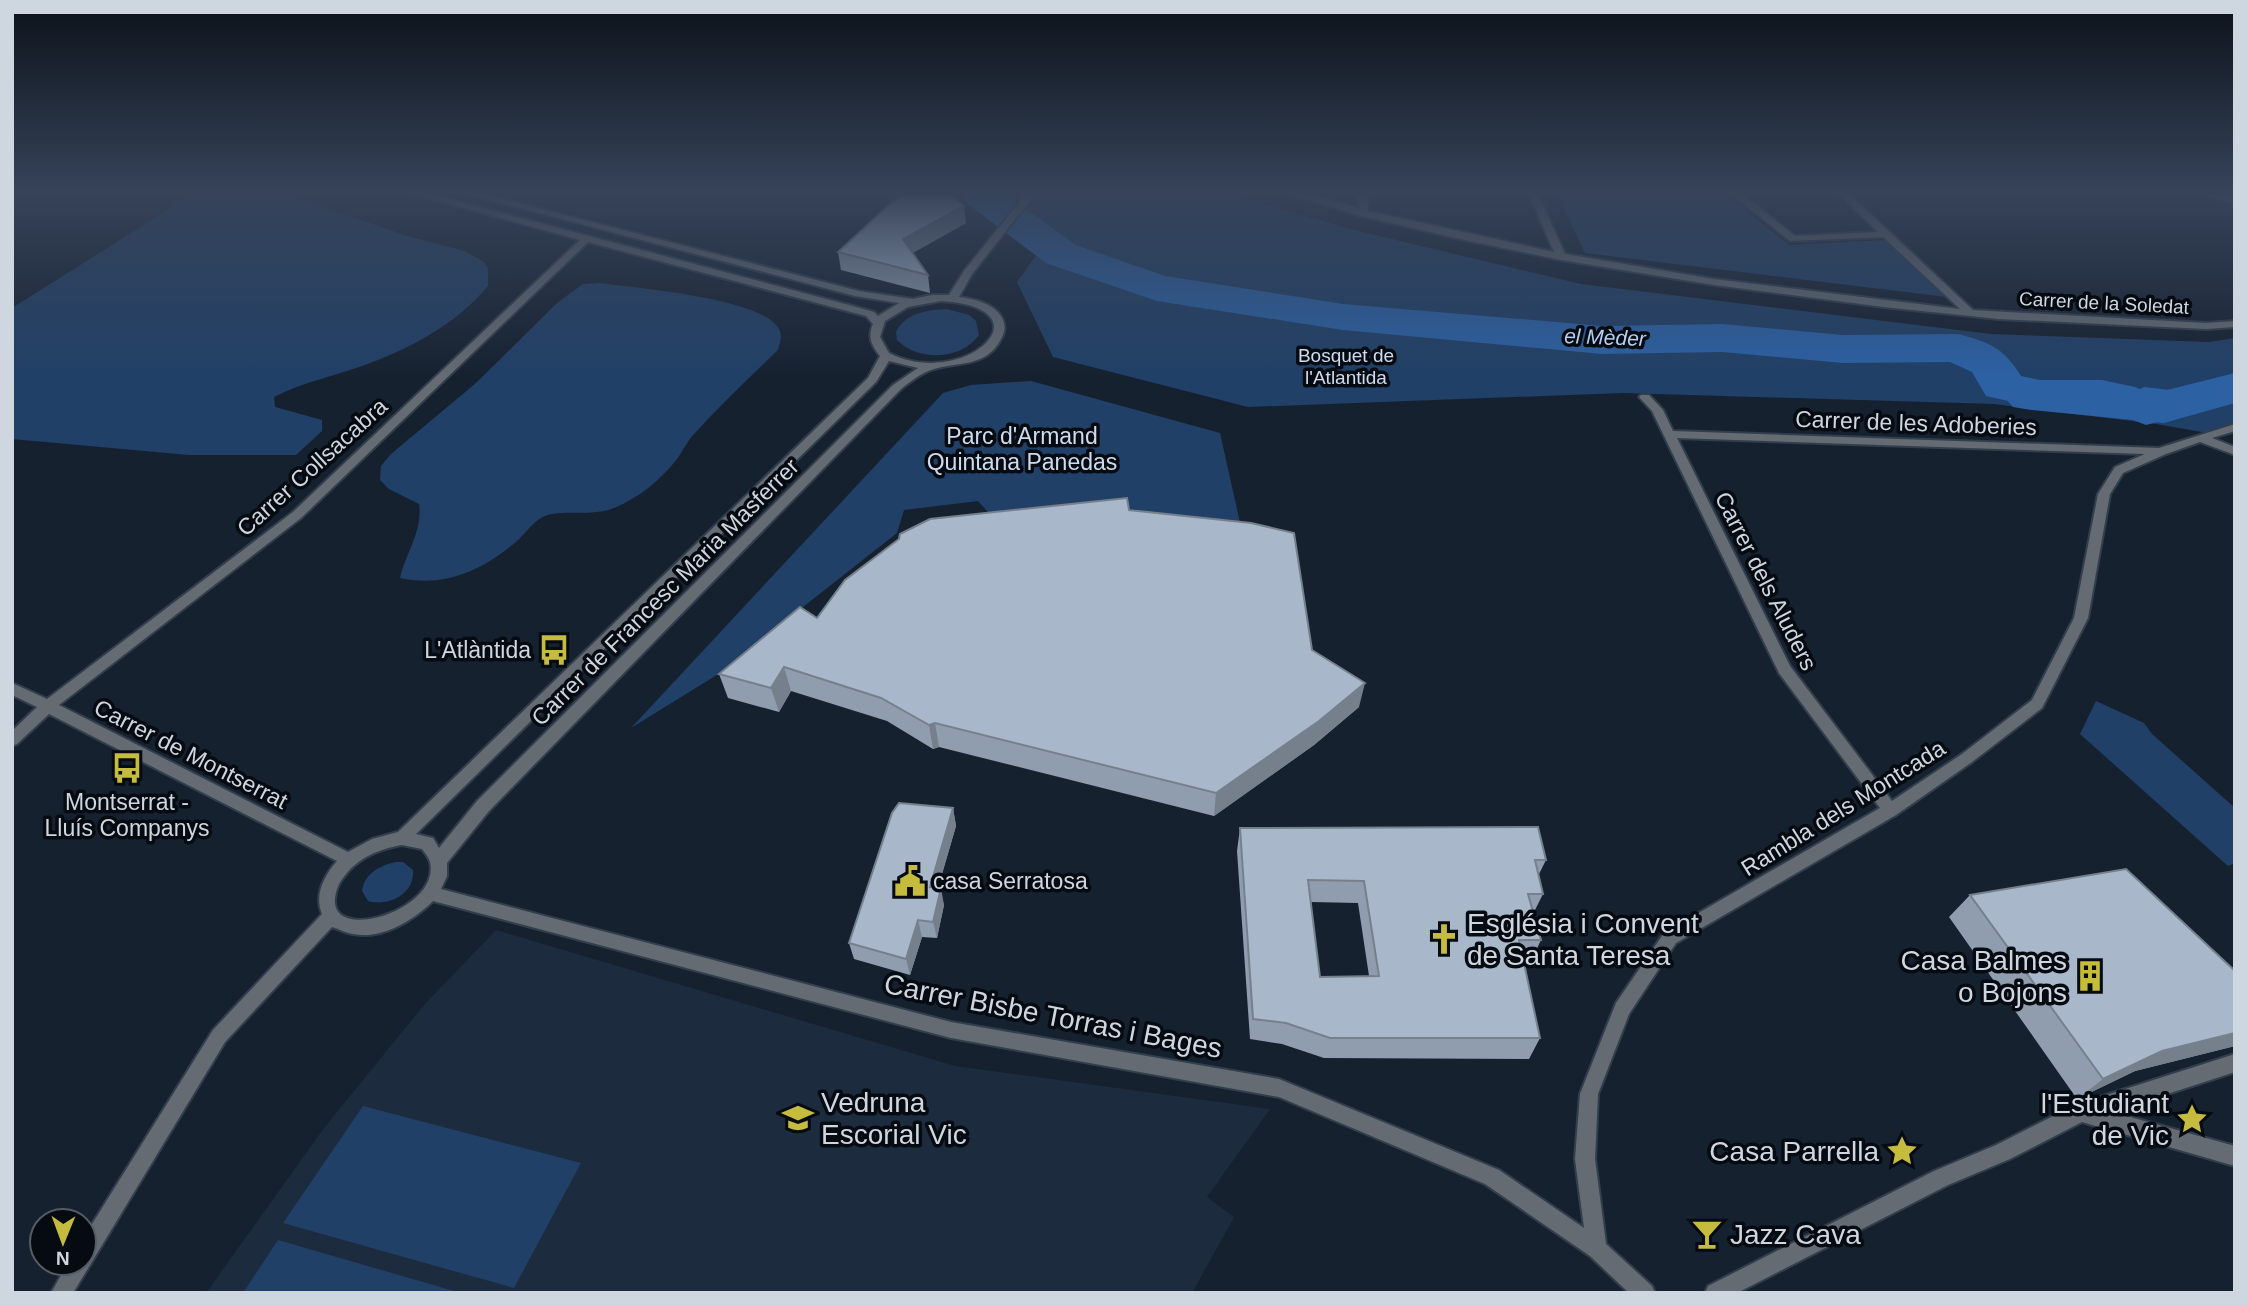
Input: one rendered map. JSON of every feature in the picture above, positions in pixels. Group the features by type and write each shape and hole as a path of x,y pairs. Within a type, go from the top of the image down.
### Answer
{"street":[{"name":"Carrer Collsacabra","path":"12,740 48,706 297,515 569,255"},
{"path":"647,255 870,314 878,323"},
{"path":"707,255 859,294 912,302 953,298 987,309 997,318 1000,330 995,342 978,356 950,365 911,365 886,356 876,342 875,331 878,323 894,309 912,302"},
{"path":"953,298 968,273 984,255"},
{"name":"Carrer de la Soledat","path":"1551,255 1726,284 1970,313 2207,326 2235,324"},
{"path":"1909,255 1970,313"},
{"name":"Carrer de Francesc Maria Masferrer","path":"402,838 872,380 886,356"},
{"name":"Carrer de Francesc Maria Masferrer","path":"440,859 483,806 897,387 930,366"},
{"name":"Carrer dels Aluders","path":"1645,397 1657,410 1784,669 1890,810"},
{"name":"Rambla dels Montcada","path":"1597,1249 1585,1159 1590,1094 1622,1009 1670,938 1890,810 1968,758 2037,704 2081,618 2104,494 2119,470 2162,451 2235,427"},
{"name":"Carrer de les Adoberies","path":"1669,434 2162,451"},
{"path":"2195,439 2235,451"},
{"name":"Carrer de Montserrat","path":"12,688 349,860"},
{"path":"402,838 427,842 440,859 439,875 430,893 411,911 386,925 359,928 348,926 331,916 326,902 330,885 349,860 374,844 402,838"},
{"name":"Carrer Bisbe Torras i Bages","path":"430,893 951,1030 1279,1088 1492,1177 1597,1249 1645,1293"},
{"path":"98,1233 219,1036 331,916"},
{"path":"1715,1293 1941,1178 2003,1152 2082,1112 2235,1063"},
{"path":"2082,1112 2235,1156"},
{"path":"61,1293 71,1277"}],"shaded area":[{"path":"2235,376 2235,403 2164,423 2031,410 2013,407 2005,398 2103,406 2144,387 2179,391"},
{"name":"Vedruna Escorial Vic","path":"496,930 955,1066 1270,1109 1207,1197 1234,1217 1192,1293 206,1293 324,1128 424,1005"}],"green space":[{"path":"96,255 472,255 484,262 488,269 488,286 460,313 428,336 374,362 304,384 274,397 275,407 322,420 322,431 296,455 189,455 12,439 12,308"},
{"name":"Bosquet de l'Atlantida","path":"1036,255 1459,255 1581,284 1991,334 2209,342 2235,338 2235,433 2225,436 2156,424 1994,404 1623,393 1248,407 1053,357 1017,282"},
{"path":"1601,255 1900,255 1947,297"},
{"path":"600,283 697,296 749,309 768,318 779,329 781,337 778,350 692,436 664,474 632,499 605,511 559,513 541,518 504,551 463,574 432,581 400,578 419,523 419,504 389,489 380,480 381,466 391,454 476,383 557,303 583,284"},
{"path":"947,309 969,315 976,321 979,335 962,349 928,355 916,352 897,340 896,332 911,317"},
{"name":"Parc d'Armand Quintana Panedas","path":"1031,381 1220,433 1241,527 1121,507 996,521 978,501 904,510 897,533 789,618 799,624 631,728 943,393 971,385"},
{"path":"2096,701 2144,723 2152,734 2235,808 2235,863 2228,866 2080,734"},
{"path":"403,862 413,870 410,886 392,900 368,901 362,891 369,875 384,865"},
{"path":"363,1106 581,1163 514,1288 283,1223"},
{"path":"278,1240 461,1293 243,1293"}],"building":[{"path":"849,255 914,255 928,275"},
{"path":"1127,498 1129,510 1251,523 1294,533 1312,650 1365,683 1319,721 1216,793 935,723 929,725 881,698 784,667 771,688 719,674 800,607 817,618 845,580 899,539 900,534 930,519"},
{"name":"casa Serratosa","path":"899,803 953,808 930,887 941,888 933,922 918,920 906,959 849,943 892,813"},
{"name":"Església i Convent de Santa Teresa","path":"1538,827 1546,860 1535,860 1543,894 1528,894 1541,940 1519,940 1540,1038 1330,1038 1286,1023 1253,1019 1240,828","holes":["1308,880 1364,881 1379,976 1320,977"]},
{"name":"Casa Balmes o Bojons","path":"2126,869 2235,971 2235,1033 2162,1051 2103,1079 1970,895"}],"waterway":[{"name":"el Mèder","path":"1064,255 1157,288 1343,317 1602,340 1722,338 1843,349 1958,348 1990,363 2003,386 2040,394 2102,394 2118,397 2146,410 2235,387"}],"place":[{"name":"L'Atlàntida","path":"554,650"},
{"name":"Montserrat - Lluís Companys","path":"127,768"},
{"name":"casa Serratosa","path":"910,881"},
{"name":"Església i Convent de Santa Teresa","path":"1444,939"},
{"name":"Casa Balmes o Bojons","path":"2090,976"},
{"name":"Vedruna Escorial Vic","path":"798,1118"},
{"name":"l'Estudiant de Vic","path":"2192,1119"},
{"name":"Casa Parrella","path":"1902,1151"},
{"name":"Jazz Cava","path":"1707,1234"}]}
